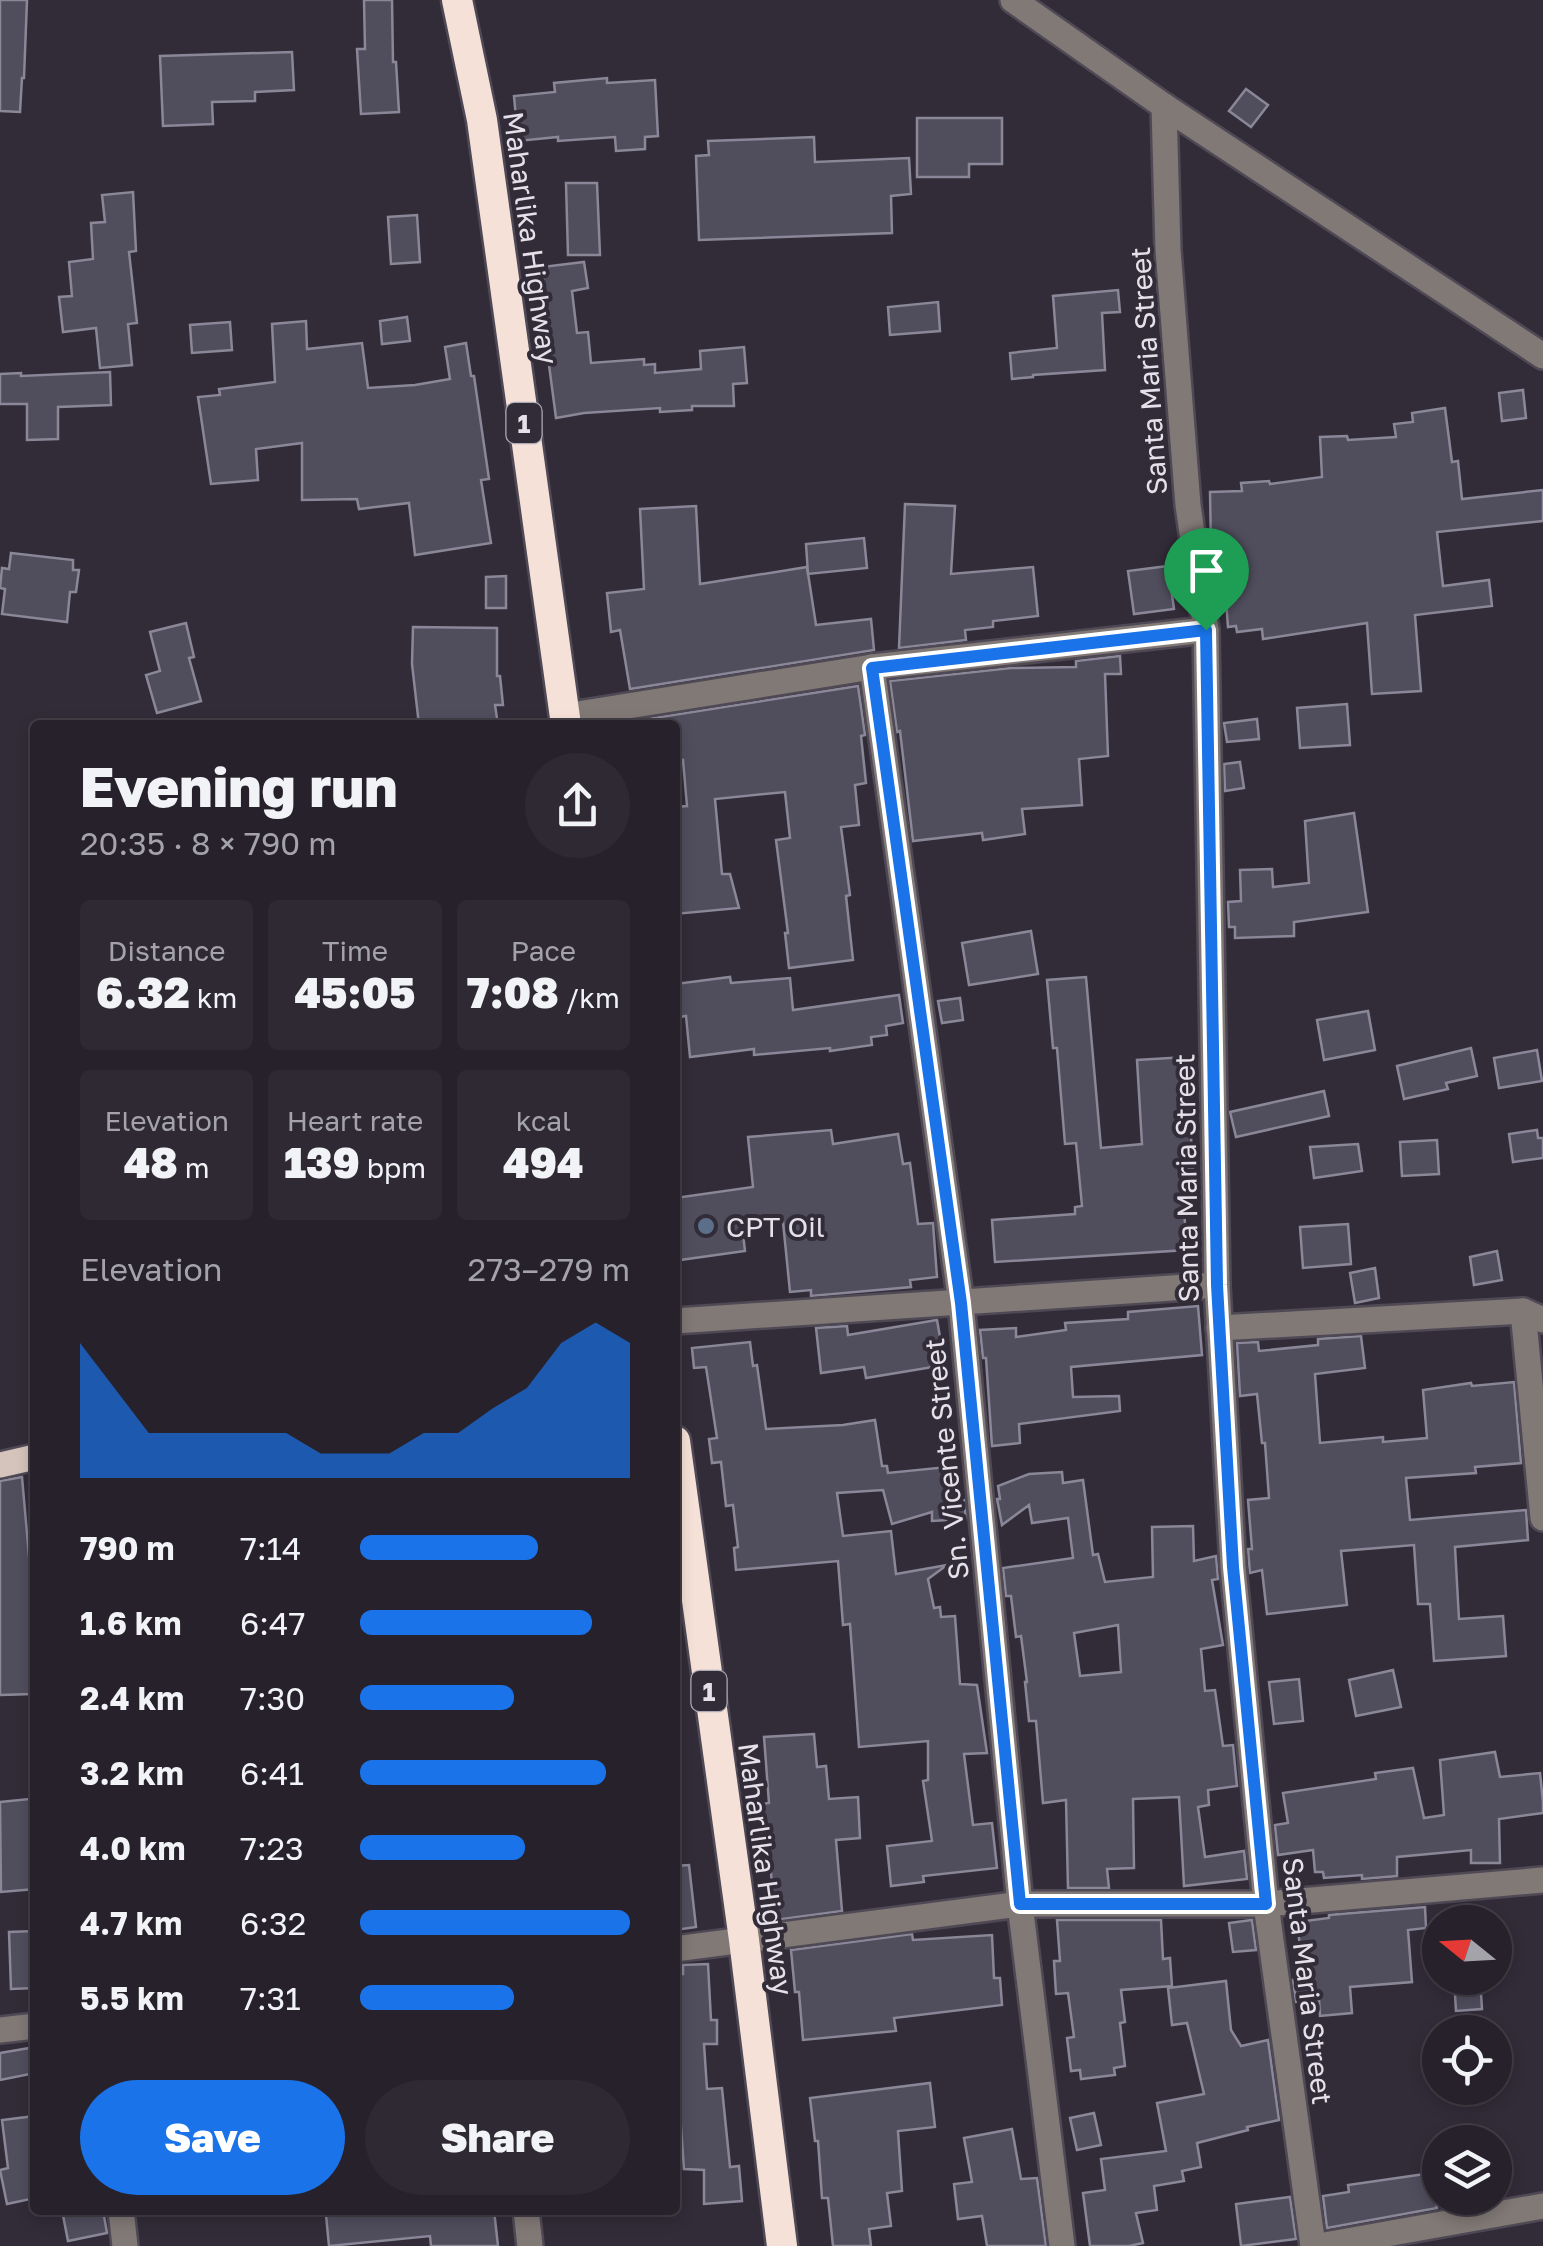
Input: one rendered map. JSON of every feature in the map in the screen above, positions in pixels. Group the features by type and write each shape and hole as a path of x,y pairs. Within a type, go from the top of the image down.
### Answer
{"highway":[{"name":"Maharlika Highway","path":"457,0 482,120 566,720"},
{"name":"Maharlika Highway","path":"680,1477 782,2246"}],"main road":[{"path":"0,1465 30,1460"}],"street":[{"path":"1013,0 1164,106 1543,356"},
{"name":"Santa Maria Street","path":"1164,106 1168,250 1188,505 1206,630 1217,1285 1233,1567 1266,1904 1316,2246"},
{"path":"572,720 872,668 1206,630"},
{"name":"Sn. Vicente Street","path":"872,668 961,1303 1020,1904 1062,2246"},
{"path":"680,1321 1217,1285"},
{"path":"1219,1328 1533,1316 1543,1518"},
{"path":"680,1948 1020,1904 1266,1904 1543,1880"},
{"path":"0,2030 30,2027"},
{"path":"1316,2246 1543,2206"},
{"path":"122,2215 126,2246"},
{"path":"527,2215 530,2246"}],"building":[{"path":"0,0 27,0 20,112 0,111"},
{"path":"364,0 392,0 399,112 361,114 357,49 365,49"},
{"path":"292,52 294,90 255,92 255,101 212,102 213,124 163,126 160,56"},
{"path":"607,78 607,83 655,80 658,136 645,137 645,149 616,151 615,137 518,141 514,96 555,92 554,83"},
{"path":"1246,89 1268,105 1251,127 1229,111"},
{"path":"917,118 1002,118 1002,164 969,164 969,177 917,177"},
{"path":"814,137 815,162 909,158 911,194 891,196 892,233 699,240 696,156 709,155 708,141"},
{"path":"566,183 597,183 600,255 568,255"},
{"path":"133,192 136,251 129,252 137,323 128,324 132,365 100,368 96,328 63,332 59,297 72,296 69,262 93,259 91,223 105,222 102,195"},
{"path":"417,215 420,262 391,264 388,217"},
{"path":"584,262 588,288 572,291 577,333 588,332 591,363 644,359 644,365 655,364 655,373 701,369 700,351 744,347 747,383 733,384 734,406 584,413 556,418 542,267"},
{"path":"1118,290 1120,312 1102,313 1105,370 1012,379 1010,353 1057,348 1053,296"},
{"path":"938,302 940,331 890,335 888,307"},
{"path":"407,317 410,341 382,344 380,321"},
{"path":"306,321 307,349 362,343 368,388 450,379 445,347 466,343 489,479 481,480 491,543 415,555 409,503 359,509 357,499 302,500 302,443 256,449 258,480 211,484 198,397 220,395 219,389 275,382 272,324"},
{"path":"230,322 232,350 192,353 190,325"},
{"path":"110,372 111,405 58,407 58,439 27,440 27,404 0,404 0,374"},
{"path":"1523,390 1526,418 1502,421 1499,393"},
{"path":"1445,408 1452,462 1458,461 1462,499 1543,490 1543,521 1437,532 1443,586 1489,580 1492,606 1415,615 1421,691 1372,694 1367,623 1263,639 1262,629 1237,632 1236,626 1228,627 1226,601 1218,602 1211,549 1210,492 1242,491 1241,483 1270,484 1322,477 1320,437 1396,437 1394,424 1413,422 1412,413"},
{"path":"905,504 955,506 951,574 1033,567 1038,616 993,621 993,627 965,630 966,640 899,648"},
{"path":"696,506 700,584 807,567 816,625 871,619 874,650 630,689 620,630 611,632 607,593 644,589 640,509"},
{"path":"864,538 867,568 808,574 806,544"},
{"path":"11,553 73,560 73,570 79,570 76,592 70,592 67,622 2,614 2,568 9,569"},
{"path":"1168,566 1174,609 1134,614 1128,571"},
{"path":"506,576 506,608 486,608 486,577"},
{"path":"186,623 194,657 189,658 201,701 157,713 146,675 160,671 150,632"},
{"path":"413,627 497,628 497,676 503,705 495,705 497,720 418,720 412,664"},
{"path":"1120,656 1121,674 1105,674 1108,756 1079,759 1082,805 1022,809 1025,834 983,840 982,833 913,841 890,681 1011,668 1076,667 1076,661"},
{"path":"858,686 866,783 855,785 859,825 841,827 853,960 789,968 776,840 790,838 785,792 715,799 722,874 730,874 739,908 680,914 680,807 687,806 683,760 680,760 680,720 641,720"},
{"path":"1347,704 1350,745 1300,748 1297,708"},
{"path":"1257,719 1259,739 1227,742 1224,723"},
{"path":"1240,762 1244,788 1225,791 1224,764"},
{"path":"1354,813 1368,912 1294,922 1294,936 1235,938 1235,927 1229,927 1228,902 1241,901 1240,870 1272,869 1273,887 1309,883 1305,821"},
{"path":"1031,931 1038,974 969,985 962,943"},
{"path":"730,977 731,983 790,978 793,1010 899,995 903,1023 886,1026 887,1035 871,1037 872,1045 754,1055 754,1049 690,1057 686,1016 680,1017 680,983"},
{"path":"1086,977 1101,1148 1142,1144 1137,1060 1186,1057 1193,1169 1181,1170 1187,1250 995,1262 992,1220 1075,1214 1075,1207 1082,1206 1076,1143 1065,1144 1047,980"},
{"path":"960,998 963,1020 942,1023 938,1001"},
{"path":"1368,1011 1375,1050 1324,1060 1317,1020"},
{"path":"1471,1048 1477,1076 1446,1083 1448,1089 1404,1099 1397,1066"},
{"path":"1537,1050 1542,1081 1499,1088 1494,1058"},
{"path":"1324,1091 1329,1116 1236,1137 1230,1112"},
{"path":"831,1130 833,1144 898,1134 903,1164 910,1163 918,1224 933,1223 937,1277 910,1280 911,1287 811,1296 811,1290 790,1292 783,1222 742,1225 745,1251 680,1260 680,1197 753,1187 748,1137"},
{"path":"1537,1130 1538,1138 1543,1138 1543,1158 1513,1162 1509,1134"},
{"path":"1437,1140 1439,1174 1402,1176 1400,1142"},
{"path":"1358,1144 1362,1171 1314,1178 1310,1147"},
{"path":"1348,1224 1351,1264 1303,1268 1300,1227"},
{"path":"1497,1251 1502,1280 1474,1285 1470,1257"},
{"path":"1375,1268 1379,1298 1355,1303 1350,1273"},
{"path":"1198,1306 1202,1355 1071,1367 1073,1397 1119,1396 1120,1411 1019,1424 1020,1443 992,1446 986,1358 980,1330 1016,1328 1016,1337 1066,1330 1065,1323 1128,1319 1128,1312"},
{"path":"937,1320 945,1365 866,1378 864,1367 821,1373 816,1328 847,1326 848,1335"},
{"path":"1361,1336 1365,1368 1315,1374 1320,1443 1383,1437 1383,1442 1427,1438 1423,1390 1514,1382 1521,1463 1475,1467 1476,1473 1406,1478 1410,1520 1526,1510 1528,1540 1455,1547 1459,1619 1503,1616 1506,1656 1434,1661 1430,1604 1418,1604 1414,1545 1341,1551 1347,1605 1267,1614 1262,1570 1250,1573 1248,1549 1252,1549 1248,1500 1269,1498 1265,1443 1257,1394 1240,1396 1237,1343 1258,1342 1259,1351 1318,1345 1318,1339"},
{"path":"750,1342 766,1429 875,1420 882,1466 887,1466 888,1473 947,1467 951,1500 964,1500 966,1519 932,1521 932,1512 892,1524 883,1490 837,1493 843,1536 891,1531 896,1574 947,1565 928,1579 934,1608 940,1607 941,1617 955,1616 960,1684 977,1685 987,1753 964,1754 973,1825 992,1823 997,1868 923,1876 924,1882 891,1886 887,1846 932,1841 923,1781 928,1780 928,1741 859,1747 850,1624 843,1625 838,1561 736,1570 734,1548 738,1547 733,1505 726,1506 721,1462 712,1463 709,1439 717,1438 706,1367 694,1368 692,1348"},
{"path":"1062,1472 1063,1483 1083,1480 1093,1555 1098,1554 1105,1582 1153,1577 1152,1527 1193,1526 1194,1561 1216,1556 1218,1579 1212,1580 1223,1645 1201,1649 1205,1691 1215,1690 1223,1746 1233,1745 1237,1786 1208,1790 1209,1805 1198,1807 1205,1857 1244,1851 1247,1879 1184,1886 1179,1797 1133,1799 1134,1868 1107,1869 1109,1888 1068,1888 1066,1800 1043,1803 1036,1721 1029,1721 1021,1636 1016,1637 1003,1568 1073,1558 1068,1518 1032,1523 1029,1505 1002,1525 998,1486 1029,1474","holes":["1118,1625 1121,1672 1080,1676 1074,1633"]},
{"path":"22,1477 30,1567 30,1694 0,1695 0,1481"},
{"path":"1393,1670 1401,1707 1356,1716 1349,1680"},
{"path":"1299,1679 1303,1721 1274,1724 1269,1682"},
{"path":"814,1734 817,1767 826,1766 829,1799 858,1797 860,1838 836,1840 842,1911 775,1920 762,1804 769,1803 764,1737"},
{"path":"1495,1752 1500,1777 1540,1773 1543,1802 1543,1813 1499,1819 1500,1863 1471,1863 1471,1850 1397,1857 1397,1876 1324,1878 1323,1872 1315,1872 1313,1850 1278,1855 1275,1825 1288,1823 1283,1793 1376,1779 1375,1773 1413,1768 1424,1818 1444,1815 1440,1760"},
{"path":"29,1799 30,1889 1,1892 0,1802"},
{"path":"689,1865 696,1927 680,1929 680,1866"},
{"path":"1422,1907 1422,1928 1408,1930 1412,1982 1350,1987 1352,2013 1320,2016 1319,2000 1296,2002 1293,1980 1304,1980 1297,1922 1329,1915"},
{"path":"1057,1920 1161,1920 1163,1959 1170,1958 1172,1986 1121,1990 1125,2066 1114,2068 1115,2075 1081,2079 1080,2070 1071,2071 1067,2038 1074,2037 1068,1993 1056,1994 1054,1961 1060,1961"},
{"path":"1252,1920 1256,1950 1233,1952 1229,1923"},
{"path":"30,1931 30,1988 11,1989 9,1932"},
{"path":"912,1934 913,1940 992,1935 994,1978 1000,1978 1002,2005 894,2018 896,2031 803,2040 791,1950"},
{"path":"708,1964 711,2020 717,2020 717,2044 704,2044 707,2089 722,2088 730,2167 739,2166 742,2201 704,2204 704,2170 684,2169 680,2113 683,1965"},
{"path":"1226,1981 1231,2030 1241,2046 1268,2040 1279,2120 1197,2143 1201,2167 1182,2171 1184,2181 1154,2186 1157,2210 1136,2213 1143,2243 1090,2246 1083,2193 1105,2190 1101,2159 1166,2151 1157,2103 1204,2094 1187,2023 1172,2025 1168,1988"},
{"path":"1455,1995 1481,1995 1482,2009 1456,2011"},
{"path":"30,2048 30,2074 0,2080 0,2053"},
{"path":"930,2083 935,2127 898,2131 902,2191 887,2193 891,2226 869,2229 871,2246 833,2246 828,2198 822,2198 810,2098"},
{"path":"1094,2113 1101,2145 1077,2150 1070,2118"},
{"path":"30,2117 30,2199 7,2204 0,2170 8,2168 2,2120"},
{"path":"1012,2129 1021,2179 1037,2178 1046,2246 987,2246 982,2216 958,2219 954,2184 972,2182 964,2138"},
{"path":"1422,2174 1422,2211 1327,2228 1323,2196 1349,2192 1348,2185"},
{"path":"1290,2197 1296,2239 1241,2246 1236,2204"},
{"path":"63,2215 104,2215 107,2233 68,2241"},
{"path":"326,2215 495,2215 498,2246 431,2246 430,2236 329,2246"}],"place":[{"name":"CPT Oil","path":"706,1226"}],"route":[{"path":"1206,630 1217,1285 1233,1567 1266,1904 1020,1904 961,1303 872,668 1206,630"}]}
